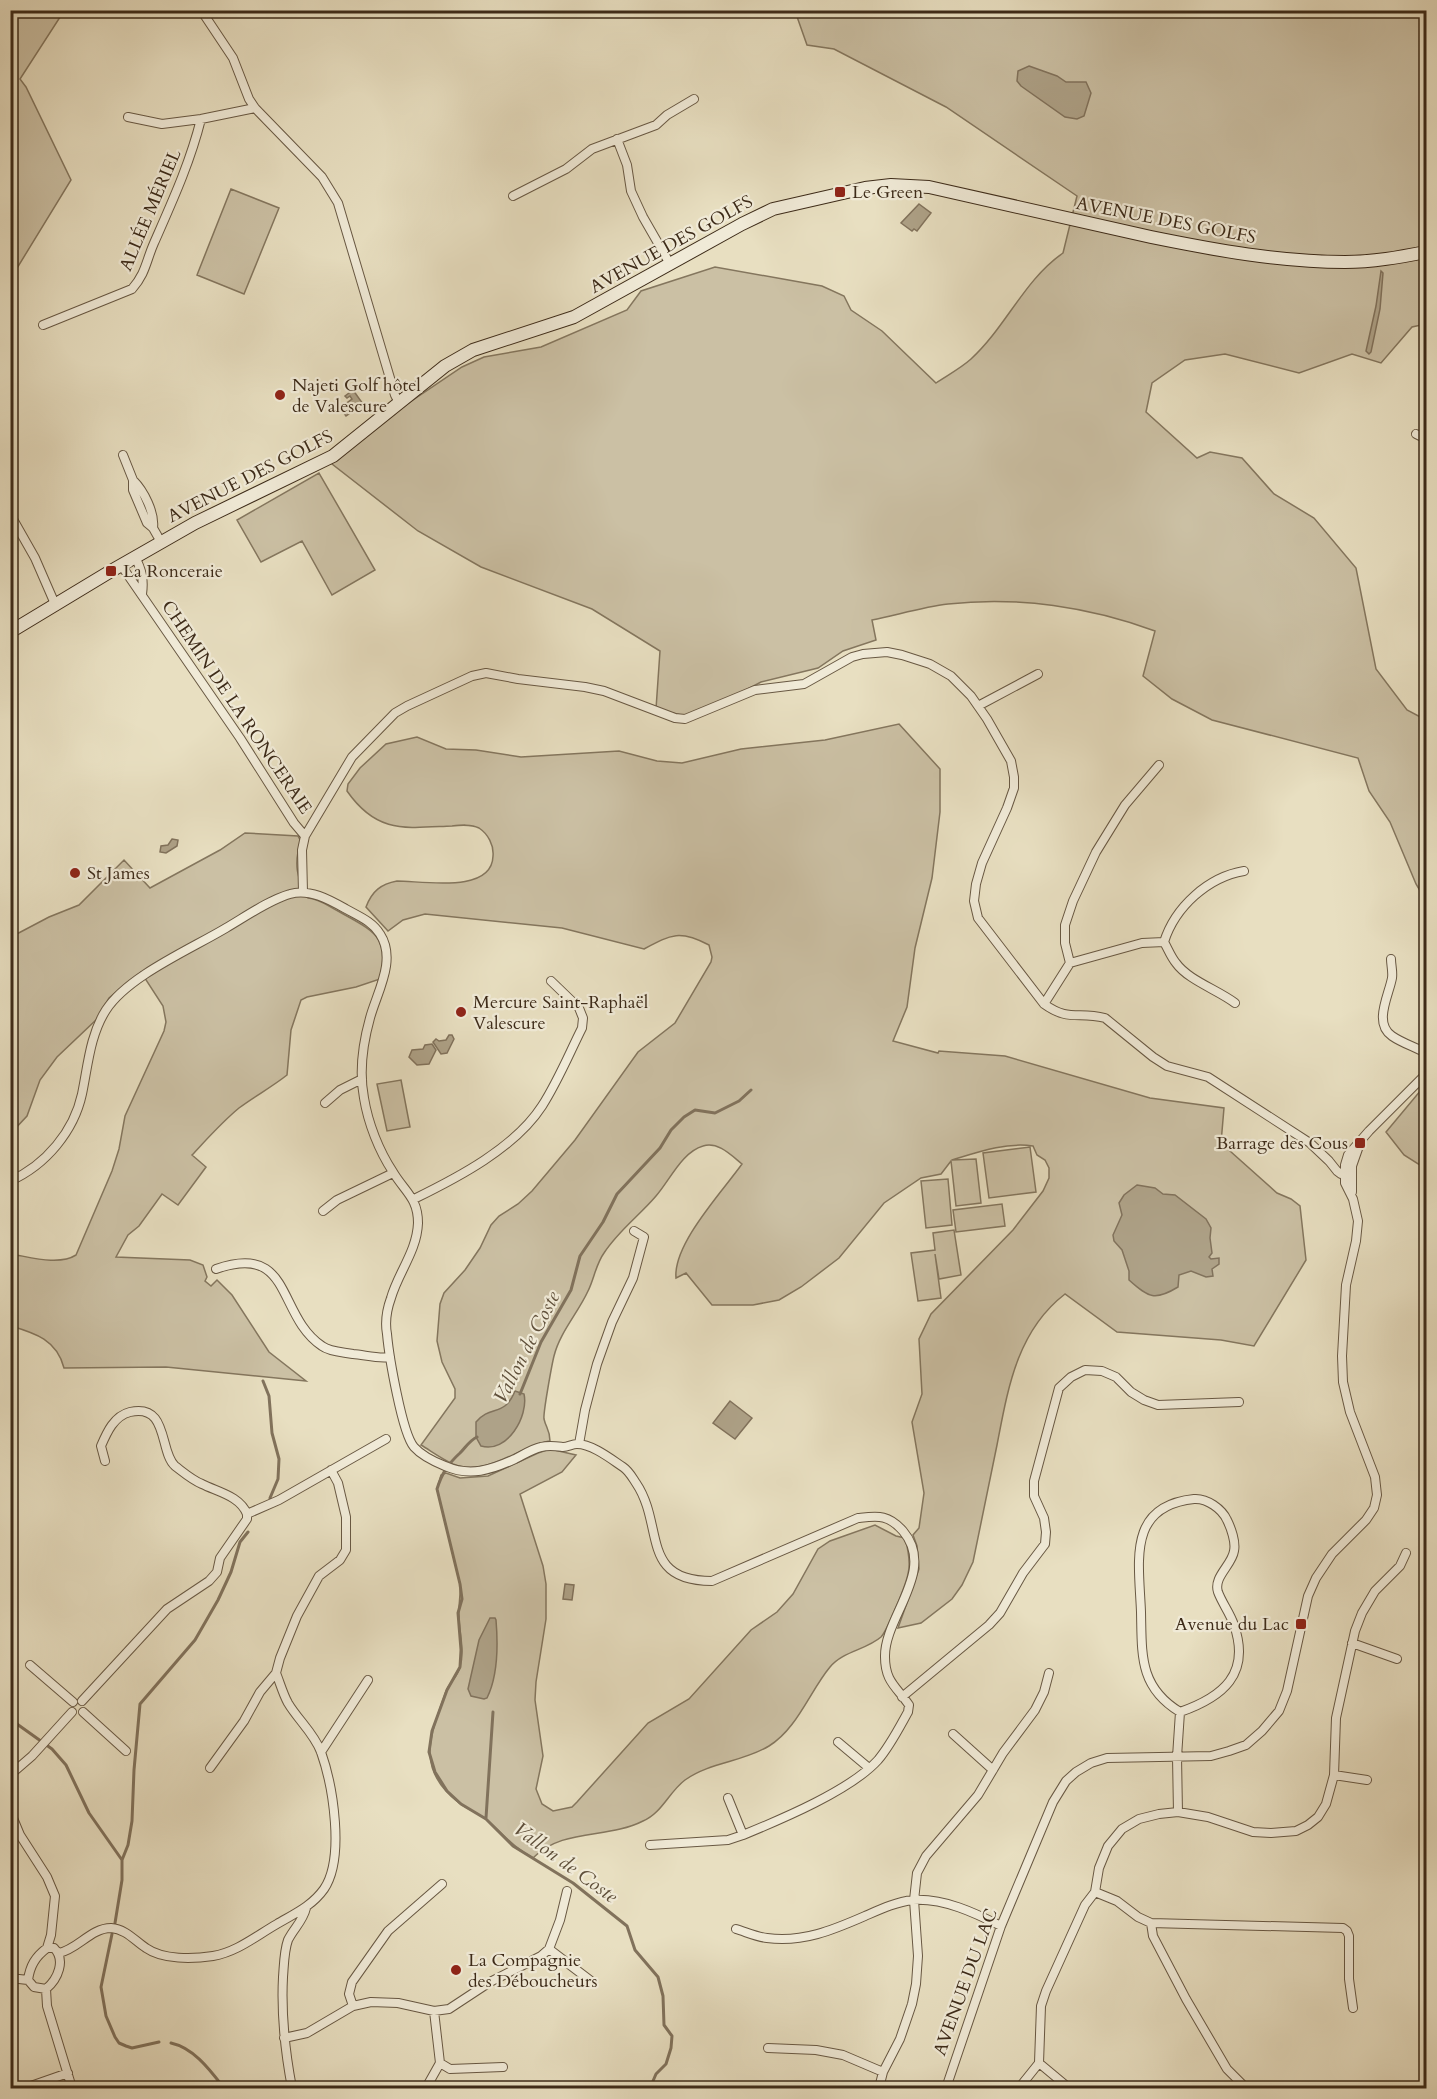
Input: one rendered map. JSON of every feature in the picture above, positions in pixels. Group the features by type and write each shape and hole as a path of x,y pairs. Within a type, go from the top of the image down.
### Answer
{"main road":[{"name":"AVENUE DES GOLFS","path":"10,632 195,523 333,456 445,366 474,350 574,317 773,209 840,192 891,185 929,187 1047,215 1197,246 1260,256 1346,262 1387,259 1426,252"}],"street":[{"path":"201,10 233,58 249,99 255,108 322,177 338,203 399,403"},
{"path":"513,196 566,169 592,149 656,125 667,115 694,99"},
{"path":"129,117 162,124 255,108"},
{"name":"ALLÉE MÉRIEL","path":"43,325 132,289 142,277 153,245 175,198 193,151 201,119"},
{"path":"617,138 627,165 631,191 670,264"},
{"path":"1416,434 1426,440"},
{"path":"123,455 133,480 139,487 154,519 153,528 161,542"},
{"path":"10,513 55,604"},
{"name":"CHEMIN DE LA RONCERAIE","path":"135,557 143,575 142,594"},
{"name":"CHEMIN DE LA RONCERAIE","path":"121,565 305,836"},
{"path":"303,892 302,850 305,836 352,757 395,713 479,674 604,691 668,716 685,719 754,690 804,684 852,657 887,652 939,669 962,686 978,706 1011,761 1014,788 982,862 974,901 978,918 1044,1004 1066,1016 1105,1018 1167,1066 1208,1077 1310,1143 1329,1161 1348,1170"},
{"path":"978,706 1038,674"},
{"path":"1070,963 1065,943 1065,925 1073,901 1096,852 1125,805 1159,765"},
{"path":"1235,1003 1222,993 1185,973 1176,964 1164,942 1168,928 1182,908 1213,881 1229,873 1244,871"},
{"path":"10,1181 44,1159 58,1145 81,1098 88,1059 99,1023 108,1006 128,986 262,907 291,894 303,892 312,894 368,921 382,936 387,958 364,1044 362,1079 364,1098 370,1121 393,1173 414,1199 417,1210 417,1235 414,1247 394,1287 389,1303 386,1331 406,1434 415,1449 435,1462 472,1473 508,1462 539,1447 554,1445 566,1447 579,1444 594,1449 627,1470 645,1496 661,1557 667,1568 680,1577 696,1581 712,1581 858,1518 880,1515 895,1522 909,1538 915,1568 884,1654 885,1667 890,1681 909,1705 908,1712 887,1747 869,1768 837,1790 743,1835 728,1840 650,1845"},
{"path":"1044,1004 1070,963 1142,943 1164,942"},
{"path":"1390,959 1392,975 1383,1012 1387,1032 1426,1053"},
{"path":"414,1199 474,1168 513,1139 542,1107 582,1028 583,1018 579,1008 551,981"},
{"name":"AVENUE DU LAC","path":"946,2088 1001,1926 1053,1802 1066,1781 1091,1763 1107,1758 1211,1756 1246,1744 1262,1731 1279,1711 1287,1691 1308,1596 1316,1578 1332,1554 1366,1520 1376,1502 1376,1477 1355,1426 1343,1382 1341,1356 1346,1285 1358,1221 1348,1170 1348,1155 1426,1074"},
{"path":"324,1103 340,1090 362,1079"},
{"name":"AVENUE DU LAC","path":"1348,1170 1360,1143"},
{"path":"1329,1161 1348,1155"},
{"path":"323,1211 337,1200 393,1173"},
{"path":"579,1444 597,1364 612,1322 633,1278 644,1238 634,1231"},
{"path":"216,1269 240,1263 256,1264 273,1273 287,1297 297,1322 322,1347 338,1352 390,1357"},
{"path":"902,1697 989,1625 1000,1613 1023,1573 1045,1544 1044,1518 1034,1496 1034,1481 1059,1388 1071,1377 1085,1370 1102,1371 1116,1377 1131,1392 1144,1400 1158,1405 1239,1402"},
{"path":"10,1775 32,1756 76,1705 166,1609 208,1581 217,1572 220,1558 247,1519 247,1514 240,1503 201,1484 174,1465 169,1457 158,1423 144,1412 128,1412 112,1424 102,1446 105,1461"},
{"path":"247,1514 279,1500 386,1439"},
{"path":"210,1768 244,1721 260,1692 276,1673 297,1616 319,1576 340,1560 346,1550 346,1517 338,1483 331,1470"},
{"path":"1201,1499 1212,1504 1227,1518 1233,1536 1235,1551 1217,1586 1218,1593 1235,1626 1239,1644 1238,1666 1231,1682 1217,1694 1180,1712 1156,1694 1147,1678 1142,1653 1139,1558 1142,1536 1148,1521 1162,1508 1179,1501 1201,1499"},
{"path":"1019,2088 1039,2063 1041,2006 1046,1991 1084,1905 1095,1892 1099,1868 1108,1845 1122,1829 1139,1819 1178,1812 1208,1817 1253,1832 1296,1831 1318,1817 1326,1804 1334,1775 1336,1718 1352,1643 1362,1613 1375,1591 1400,1566 1406,1553"},
{"path":"1352,1643 1397,1659"},
{"path":"30,1665 76,1705 79,1714 83,1712 126,1751"},
{"path":"59,1953 70,1949 95,1932 109,1928 120,1929 148,1950 165,1955 212,1956 234,1950 306,1908 323,1889 332,1873 335,1855 333,1814 328,1781 321,1752 288,1702 276,1673"},
{"path":"879,2088 883,2072 900,2039 916,1984 918,1956 914,1900 917,1874 926,1856 978,1795 1035,1710 1044,1692 1049,1673"},
{"path":"321,1752 368,1680"},
{"path":"1178,1812 1177,1757 1180,1712"},
{"path":"953,1734 993,1770"},
{"path":"838,1742 869,1768"},
{"path":"1334,1775 1367,1780"},
{"path":"728,1797 743,1835"},
{"path":"10,1811 20,1835 47,1877 55,1896 51,1935 47,1948 37,1956 29,1970 28,1980"},
{"path":"353,2006 349,1994 352,1982 382,1939 388,1931 442,1884"},
{"path":"284,2038 307,2033 353,2006 371,2002 398,2003 434,2011 449,2009 490,1982 541,1956 549,1949 560,1920 567,1891"},
{"path":"1095,1892 1117,1902 1151,1923 1342,1928 1349,1936 1349,1979 1353,2008"},
{"path":"736,1929 765,1938 791,1940 814,1936 898,1902 914,1900 958,1907 1001,1926"},
{"path":"292,2088 282,2013 284,1961 288,1940 304,1918 306,1908"},
{"path":"1151,1923 1153,1936 1186,2000 1227,2069 1245,2087"},
{"path":"10,1978 28,1980 34,1987 46,1989 52,1984 61,1960 54,1948 47,1948"},
{"path":"549,1949 591,1981"},
{"path":"46,1989 47,2006 72,2088"},
{"path":"426,2088 440,2063 434,2011"},
{"path":"768,2048 816,2050 843,2055 883,2072"},
{"path":"440,2063 450,2069 503,2067"},
{"path":"1039,2063 1069,2088"},
{"path":"25,2088 68,2073"}],"shaded area":[{"path":"11,10 64,11 20,79 71,180 11,278"},
{"path":"795,11 1426,11 1426,324 1412,327 1381,363 1352,354 1299,373 1225,354 1185,360 1152,383 1146,412 1197,458 1210,452 1242,458 1274,494 1314,518 1356,568 1376,669 1407,710 1426,720 1426,901 1416,884 1390,822 1369,791 1358,758 1212,720 1172,699 1143,676 1155,631 1079,610 1027,603 974,602 929,607 872,620 876,640 843,651 818,668 761,682 693,718 656,709 660,651 592,609 481,567 418,531 327,458 462,367 484,357 541,347 627,310 641,291 715,267 822,286 844,296 851,310 882,331 936,383 971,359 995,333 1037,276 1063,253 1077,196 946,107 834,49 807,45"},
{"path":"1029,66 1057,76 1066,82 1086,82 1091,93 1084,116 1077,119 1065,117 1021,86 1017,81 1018,71"},
{"path":"231,189 279,208 244,294 197,275"},
{"path":"919,204 931,213 917,231 914,229 912,231 901,223"},
{"path":"1381,271 1383,273 1380,309 1369,354 1366,351"},
{"path":"353,390 363,404 346,416 340,408 352,399 350,396 347,398 345,396"},
{"path":"319,473 375,570 332,595 302,541 261,562 237,520"},
{"path":"899,724 940,769 940,812 932,878 915,948 907,1007 893,1041 938,1053 939,1051 1005,1056 1150,1098 1224,1108 1221,1143 1277,1193 1300,1206 1306,1260 1254,1346 1221,1340 1117,1332 1065,1294 1036,1325 1017,1362 1006,1403 973,1562 962,1585 952,1599 921,1623 898,1628 919,1569 917,1546 913,1535 919,1528 924,1493 912,1422 922,1394 919,1339 931,1314 1013,1230 1043,1191 1049,1178 1049,1168 1045,1160 1037,1155 1033,1146 1013,1145 992,1148 952,1160 976,1159 981,1203 956,1206 951,1161 941,1174 921,1178 884,1203 839,1258 801,1287 779,1300 753,1305 712,1305 686,1273 676,1278 677,1264 690,1234 742,1164 719,1147 709,1145 696,1149 683,1160 656,1196 622,1230 601,1257 584,1299 560,1339 553,1361 544,1415 550,1441 478,1467 465,1467 449,1462 421,1445 455,1398 455,1389 442,1362 437,1341 440,1304 444,1293 465,1270 480,1248 491,1225 499,1216 518,1204 532,1191 575,1140 638,1052 675,1023 712,957 709,945 691,937 669,937 644,949 562,928 425,914 403,920 388,931 366,907 378,889 397,881 454,883 469,881 481,876 490,868 493,856 491,844 482,830 473,826 406,827 381,821 369,815 347,791 348,784 360,768 386,744 417,737 446,749 476,750 521,757 619,751 657,761 682,763 741,749 825,740"},
{"path":"245,833 298,836 301,841 297,857 297,871 308,898 327,905 361,924 376,936 383,953 380,979 301,1000 291,1030 287,1075 239,1108 192,1155 206,1167 178,1205 162,1194 139,1226 128,1235 116,1257 190,1260 203,1265 207,1277 205,1281 211,1286 217,1280 232,1295 269,1352 306,1381 166,1367 64,1368 61,1358 44,1339 11,1326 11,1254 53,1260 76,1255 112,1171 125,1116 166,1022 163,1006 141,972 109,998 97,1019 57,1057 40,1080 27,1116 11,1133 11,937 49,917 79,905 124,860 150,888 220,850"},
{"path":"172,839 178,840 177,846 166,853 160,852 161,846 168,845"},
{"path":"449,1035 452,1035 454,1039 447,1053 441,1054 433,1042 436,1039 446,1040"},
{"path":"432,1044 436,1050 429,1064 417,1065 409,1057 412,1050 423,1049 425,1045"},
{"path":"401,1080 410,1127 387,1131 377,1084"},
{"path":"1426,1084 1426,1169 1404,1155 1386,1132"},
{"path":"1030,1147 1036,1192 989,1198 983,1153"},
{"path":"948,1179 952,1225 926,1228 921,1181"},
{"path":"1137,1185 1155,1188 1163,1194 1175,1195 1206,1219 1211,1228 1212,1253 1209,1257 1219,1258 1219,1264 1212,1269 1213,1276 1206,1277 1191,1271 1179,1275 1178,1287 1158,1296 1147,1294 1129,1280 1129,1271 1122,1250 1114,1241 1113,1235 1122,1215 1119,1203 1124,1195"},
{"path":"1002,1204 1005,1226 956,1232 953,1210"},
{"path":"954,1230 961,1275 939,1279 935,1254 941,1298 918,1301 911,1253 935,1250 933,1233"},
{"path":"515,1391 524,1394 525,1403 514,1431 499,1444 491,1447 481,1446 476,1437 476,1422 487,1413 506,1405"},
{"path":"730,1401 752,1418 735,1439 713,1423"},
{"path":"550,1449 576,1455 562,1472 520,1494 543,1566 546,1584 546,1619 535,1700 543,1756 536,1789 542,1804 553,1811 572,1807 648,1723 689,1699 751,1630 777,1612 793,1594 818,1549 830,1541 875,1525 905,1538 909,1570 900,1597 881,1637 841,1657 830,1667 788,1730 779,1739 748,1756 705,1769 685,1780 655,1813 643,1821 629,1827 558,1842 533,1858 513,1844 484,1818 459,1803 445,1790 431,1764 430,1750 435,1722 446,1691 459,1670 462,1655 460,1584 437,1489 441,1475 446,1473 460,1478 488,1476"},
{"path":"565,1584 574,1585 572,1600 563,1599"},
{"path":"490,1618 496,1620 496,1660 491,1689 487,1698 484,1699 471,1696 468,1689 479,1640"}],"waterway":[{"name":"Vallon de Coste","path":"520,1394 541,1342 571,1290 580,1256 603,1222 617,1194 660,1148 671,1130 684,1117 695,1110 715,1113 739,1101 751,1090"},
{"path":"263,1381 269,1396 272,1433 279,1459 278,1479 270,1498"},
{"name":"Vallon de Coste","path":"477,1437 449,1465 437,1489 460,1584 462,1599 458,1613 461,1650 460,1667 447,1690 432,1731 429,1752 435,1772 447,1791 461,1804 486,1819 513,1846 573,1883 627,1926 635,1950 658,1977 663,1996 664,2025 672,2036 666,2064 656,2074 650,2088"},
{"path":"122,1860 128,1845 132,1821 140,1704 195,1640 218,1600 231,1572 240,1542 248,1532"},
{"path":"486,1818 493,1712"},
{"path":"10,1719 52,1749 66,1765 89,1813 122,1860 122,1880 115,1923"},
{"path":"112,1934 101,1987 106,2016 115,2037 119,2043 132,2048 159,2042"},
{"path":"171,2043 194,2055 224,2088"}],"place":[{"name":"Le Green","path":"840,192"},
{"name":"Najeti Golf hôtel de Valescure","path":"280,395"},
{"name":"La Ronceraie","path":"111,571"},
{"name":"St James","path":"75,873"},
{"name":"Mercure Saint-Raphaël Valescure","path":"461,1012"},
{"name":"Barrage des Cous","path":"1360,1143"},
{"name":"Avenue du Lac","path":"1301,1624"},
{"name":"La Compagnie des Déboucheurs","path":"456,1970"}]}
